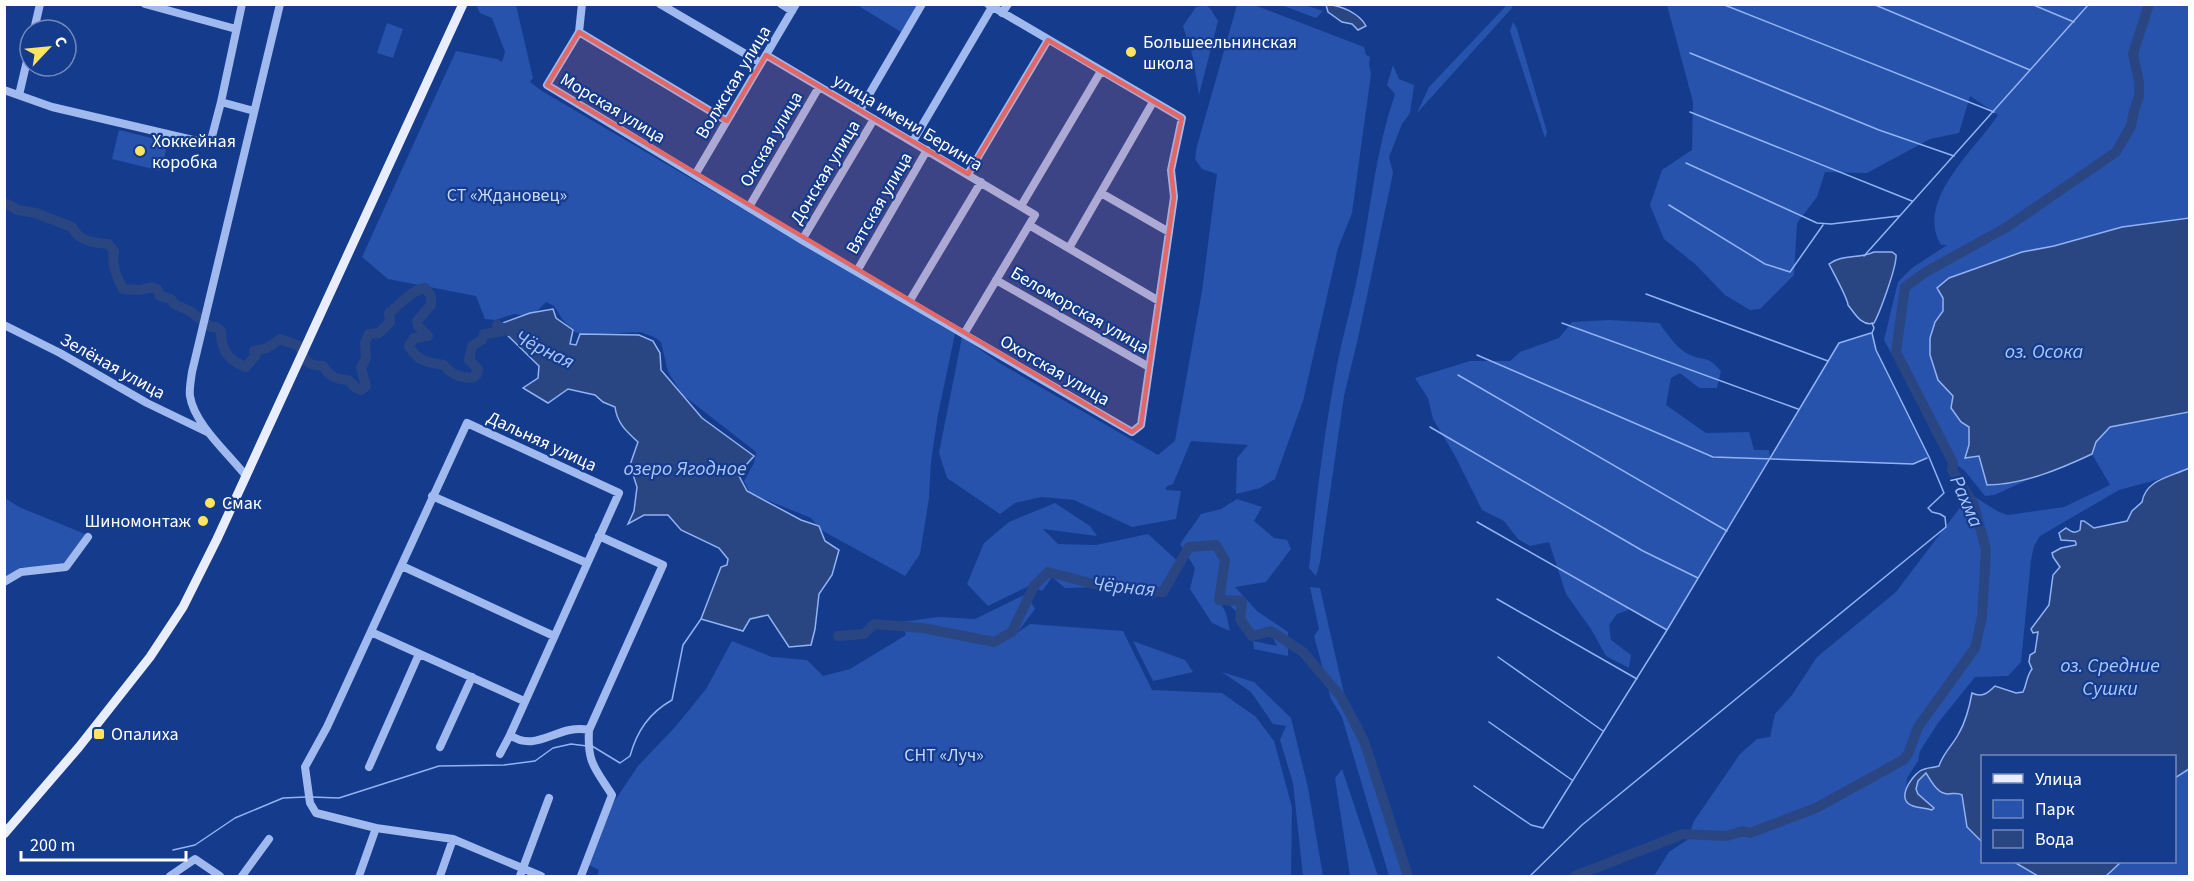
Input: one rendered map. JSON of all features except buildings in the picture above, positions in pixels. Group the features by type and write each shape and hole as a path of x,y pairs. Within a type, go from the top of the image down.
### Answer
{"main road":[{"path":"4,834 79,747 165,636 193,589 462,4"}],"street":[{"path":"146,4 236,29"},
{"path":"4,90 52,107 210,144 242,4"},
{"path":"246,476 208,433 198,417 190,396 192,372 280,4"},
{"path":"582,4 579,32 727,121"},
{"path":"660,4 761,63"},
{"path":"781,4 794,8"},
{"name":"Донская улица","path":"860,110 922,4"},
{"path":"1002,13 1008,4"},
{"path":"990,6 1182,118 1171,170 1174,197 1149,367"},
{"name":"Вятская улица","path":"913,141 990,6"},
{"name":"Волжская улица","path":"695,175 794,8"},
{"name":"Морская улица","path":"579,32 547,85 802,240"},
{"path":"968,174 1048,40"},
{"name":"улица имени Беринга","path":"766,55 1035,214 1029,225"},
{"path":"1021,206 1101,71"},
{"path":"19,95 23,78"},
{"name":"Окская улица","path":"749,207 819,87"},
{"path":"221,102 254,111"},
{"path":"1069,248 1153,102"},
{"name":"Донская улица","path":"802,240 874,119"},
{"name":"Вятская улица","path":"857,271 927,150"},
{"path":"909,302 981,182"},
{"path":"1101,193 1169,232"},
{"path":"964,334 1029,225 1159,301"},
{"name":"Охотская улица","path":"802,240 1132,432 1141,425 1149,367"},
{"name":"Беломорская улица","path":"996,280 1149,367"},
{"name":"Зелёная улица","path":"4,325 60,353 147,403 208,433"},
{"name":"Дальняя улица","path":"376,828 316,813 310,803 305,766 327,727 467,423 619,493 500,754"},
{"path":"432,496 587,563"},
{"path":"581,876 612,795 591,761 588,747 589,730 663,565 599,536"},
{"path":"4,582 21,572 66,567 88,537"},
{"path":"402,566 554,636"},
{"path":"371,632 524,701"},
{"path":"369,767 419,654"},
{"path":"440,747 472,677"},
{"path":"510,735 518,741 527,742 567,729 578,727 589,730"},
{"path":"522,873 549,798"},
{"path":"359,876 376,828 453,839 522,873 541,876"},
{"path":"242,876 269,839"},
{"path":"440,876 453,839"},
{"path":"170,876 195,859 220,876"}],"highlighted area":[{"path":"579,32 727,121 766,55 968,174 1048,40 1182,118 1171,170 1174,197 1141,425 1132,432 547,85"}],"green space":[{"name":"СТ «Ждановец»","path":"476,5 516,5 533,78 530,82 542,91 955,334 938,414 920,554 905,576 821,530 811,518 750,493 744,481 754,463 756,452 683,395 668,372 661,342 654,337 640,332 585,335 575,332 554,306 546,302 532,316 514,314 495,320 485,319 476,296 388,279 362,257 456,51 502,62 505,52 492,18 480,13"},
{"path":"857,5 919,5 901,32"},
{"path":"1205,5 1210,8 1218,21 1199,95 1193,58 1183,26 1196,7"},
{"path":"1237,5 1254,5 1364,47 1366,55 1370,57 1371,74 1352,213 1338,248 1303,401 1275,479 1260,488 1236,494 1237,458 1248,445 1191,441 1173,484 1166,487 1166,490 1181,491 1176,519 1132,527 1074,500 1041,497 1015,503 1000,514 947,478 939,453 962,337 1001,364 1158,455 1175,441 1202,291 1217,174 1202,169 1195,159"},
{"path":"1281,5 1305,5 1323,11 1316,18"},
{"path":"1505,5 1512,5 1512,8 1417,113 1429,87"},
{"path":"1667,5 2189,5 2189,218 2122,227 2054,246 2022,252 1950,278 1943,298 1943,311 1935,322 1930,338 1938,380 1953,396 1969,427 1966,458 1979,455 1983,466 2001,485 2030,479 1994,495 1985,496 1964,470 1953,463 1924,407 1911,389 1884,340 1898,282 1912,268 1947,245 1941,245 1935,228 1935,211 1941,193 1963,159 1998,115 1970,96 1959,133 1930,139 1867,173 1825,172 1817,197 1797,223 1794,275 1760,309 1750,310 1725,295 1695,264 1664,239 1650,205 1662,170 1692,150 1693,102"},
{"path":"1513,22 1547,132 1545,138 1510,31"},
{"path":"387,23 403,29 393,58 377,53"},
{"path":"1393,65 1399,79 1414,85 1410,113 1402,124 1389,157 1393,173 1344,396 1320,562 1316,576 1309,568 1324,441 1337,365 1358,276 1378,157 1395,94 1387,85"},
{"name":"Хоккейная коробка","path":"119,130 168,142 161,171 112,159"},
{"path":"1609,320 1659,323 1684,351 1716,365 1721,371 1717,388 1699,388 1680,373 1671,378 1666,405 1706,433 1749,432 1754,450 1769,450 1770,458 1839,343 1872,333 1876,350 1929,457 1912,464 1769,459 1667,630 1631,609 1617,614 1609,625 1611,640 1631,655 1629,668 1606,656 1591,629 1566,594 1549,542 1530,546 1518,539 1504,521 1482,510 1454,454 1433,419 1428,398 1415,378 1470,361 1510,361 1520,352 1559,338 1572,322"},
{"path":"2189,412 2189,468 2171,476 2119,490 2040,536 2034,546 2031,560 2021,662 2008,676 1975,677 1938,723 1920,751 1918,761 1907,778 1905,797 1914,807 1919,806 1932,810 1932,805 1915,789 1918,781 1926,773 1943,793 1962,795 1970,826 1981,841 1981,863 2016,863 2038,876 1654,876 1669,852 1687,840 1694,821 1740,754 1757,739 1770,737 1775,714 1792,695 1817,657 1896,592 1965,501 1973,496 2008,515 2064,507 2110,485 2092,454 2096,442 2110,427"},
{"path":"5,498 19,507 90,536 66,568 21,567 5,577"},
{"path":"1237,499 1262,507 1254,521 1274,538 1287,540 1291,549 1266,582 1235,587 1257,611 1288,632 1288,656 1254,649 1253,641 1277,646 1273,638 1242,629 1235,610 1215,593 1226,613 1230,631 1212,623 1190,589 1195,568 1180,544 1201,514 1221,509"},
{"path":"1055,503 1090,526 1097,536 1043,529 1058,544 1096,545 1148,534 1182,565 1153,599 1136,586 1065,588 1052,577 1042,591 1031,585 988,606 967,584 984,543 1009,522"},
{"path":"1310,587 1320,588 1345,698 1361,724 1404,876 1389,876 1342,717 1331,699 1314,636 1319,629"},
{"name":"СНТ «Луч»","path":"1026,594 1035,609 1017,633 1030,624 1123,631 1152,690 1222,693 1256,717 1274,741 1292,807 1291,876 597,876 599,870 589,865 612,805 638,766 676,726 706,689 732,641 772,657 807,660 823,676 850,669 906,635 901,622 938,617 975,619"},
{"path":"1133,641 1185,660 1193,672 1153,681"},
{"path":"1222,672 1254,682 1291,718 1308,788 1323,876 1303,876 1293,783 1280,740 1286,726 1273,724 1251,692"},
{"path":"1342,769 1378,876 1350,876 1335,778"},
{"path":"2189,769 2189,876 2107,876 2120,863 2176,863 2176,777"}],"water":[{"path":"1326,5 1337,6 1349,11 1366,26 1358,30 1352,24 1342,22 1328,12"},
{"name":"оз. Осока","path":"2189,218 2189,412 2110,427 2096,442 2092,454 2041,475 2014,482 1987,485 1979,456 1965,458 1969,445 1969,427 1961,422 1951,408 1953,396 1938,380 1930,355 1930,338 1935,322 1943,311 1943,298 1937,288 1949,278 2022,252 2054,246 2122,227"},
{"path":"1874,252 1892,252 1896,255 1896,261 1884,300 1874,323 1870,324 1859,319 1848,305 1829,264 1840,259"},
{"name":"озеро Ягодное","path":"553,309 556,318 573,330 570,344 576,345 580,334 639,335 653,341 660,353 661,370 702,418 754,456 738,474 747,491 801,520 819,526 825,541 839,550 832,575 819,594 811,645 789,647 768,615 750,619 743,631 701,619 721,567 727,565 728,559 719,548 681,530 668,515 644,515 628,524 634,511 637,487 630,465 638,442 620,422 615,407 603,402 595,395 568,389 548,403 523,388 538,378 539,366 497,325 530,313"},
{"name":"оз. Средние Сушки","path":"2189,468 2189,769 2176,777 2176,755 1981,755 1981,841 1967,827 1962,795 1943,793 1926,773 1918,781 1916,789 1918,794 1934,808 1932,810 1915,807 1908,803 1905,799 1906,789 1913,778 1922,770 1939,766 1957,737 1966,718 1972,693 1985,694 1995,686 2016,693 2023,692 2032,669 2029,662 2030,655 2035,652 2038,632 2033,633 2031,629 2049,605 2053,575 2060,567 2052,553 2061,548 2076,545 2075,541 2061,540 2059,533 2066,528 2073,532 2080,530 2081,521 2094,528 2127,521 2132,511 2142,502 2148,488"},
{"path":"2016,863 2120,863 2106,876 2038,876"}],"waterway":[{"path":"1722,4 1994,112"},
{"path":"1873,4 2030,70"},
{"path":"2031,4 2074,22"},
{"path":"1864,256 2089,4"},
{"name":"Рахма","path":"1575,876 1683,834 1727,836 1743,831 1750,833 1816,808 1903,760 1908,754 1918,727 1975,648 1982,617 1986,550 1974,505 1952,470 1953,463 1896,352 1905,287 1924,273 2007,227 2116,152 2131,126 2139,96 2139,82 2133,54 2149,4"},
{"path":"1690,53 1879,130 1954,156"},
{"path":"1690,112 1912,201"},
{"path":"1686,163 1817,223 1831,224 1899,216"},
{"name":"Чёрная","path":"4,205 36,213 72,227 78,235 87,240 108,244 114,251 115,270 123,289 140,290 152,287 157,289 160,296 171,299 174,304 190,311 211,327 216,327 221,331 222,344 227,354 234,361 246,367 256,355 254,351 267,348 280,339 299,346 309,363 323,366 331,375 348,380 361,390 366,386 361,368 366,358 365,343 369,334 379,333 390,322 389,313 410,295 425,288 431,296 431,305 417,321 418,326 428,336 414,338 409,346 416,355 424,360 444,365 456,375 472,378 477,374 478,369 469,360 472,346 482,340 484,334 500,332 497,325 508,331"},
{"path":"1669,205 1765,264 1790,272 1823,225"},
{"path":"1646,294 1828,361"},
{"path":"1562,323 1798,409"},
{"path":"1530,876 1582,825 1946,527 1945,517 1928,508 1944,493 1929,457 1876,350 1872,323"},
{"path":"1474,786 1531,825 1543,828 1667,630 1839,343 1871,333"},
{"path":"1477,355 1713,457 1913,464 1927,458"},
{"path":"1458,375 1727,531"},
{"path":"1430,427 1643,551 1698,578"},
{"path":"1477,522 1667,630"},
{"name":"Чёрная","path":"838,636 864,634 874,624 923,628 994,642 1012,632 1034,586 1048,572 1113,589 1163,592 1189,547 1216,545 1225,560 1219,600 1242,601 1240,619 1252,636 1271,631 1303,652 1341,697 1364,741 1408,876"},
{"path":"1497,599 1637,679"},
{"path":"592,746 620,763 630,756 636,739 650,717 672,700 683,645 701,619"},
{"path":"1498,657 1603,731"},
{"path":"1489,722 1572,780"},
{"path":"311,797 339,798 439,766 504,765 535,761 553,748 571,744 587,746"},
{"path":"173,850 195,845 235,818 283,798 306,797"}],"place":[{"name":"Большеельнинская школа","path":"1131,52"},
{"name":"Хоккейная коробка","path":"140,151"},
{"name":"Смак","path":"210,503"},
{"name":"Шиномонтаж","path":"203,521"},
{"name":"Опалиха","path":"99,734"}]}
